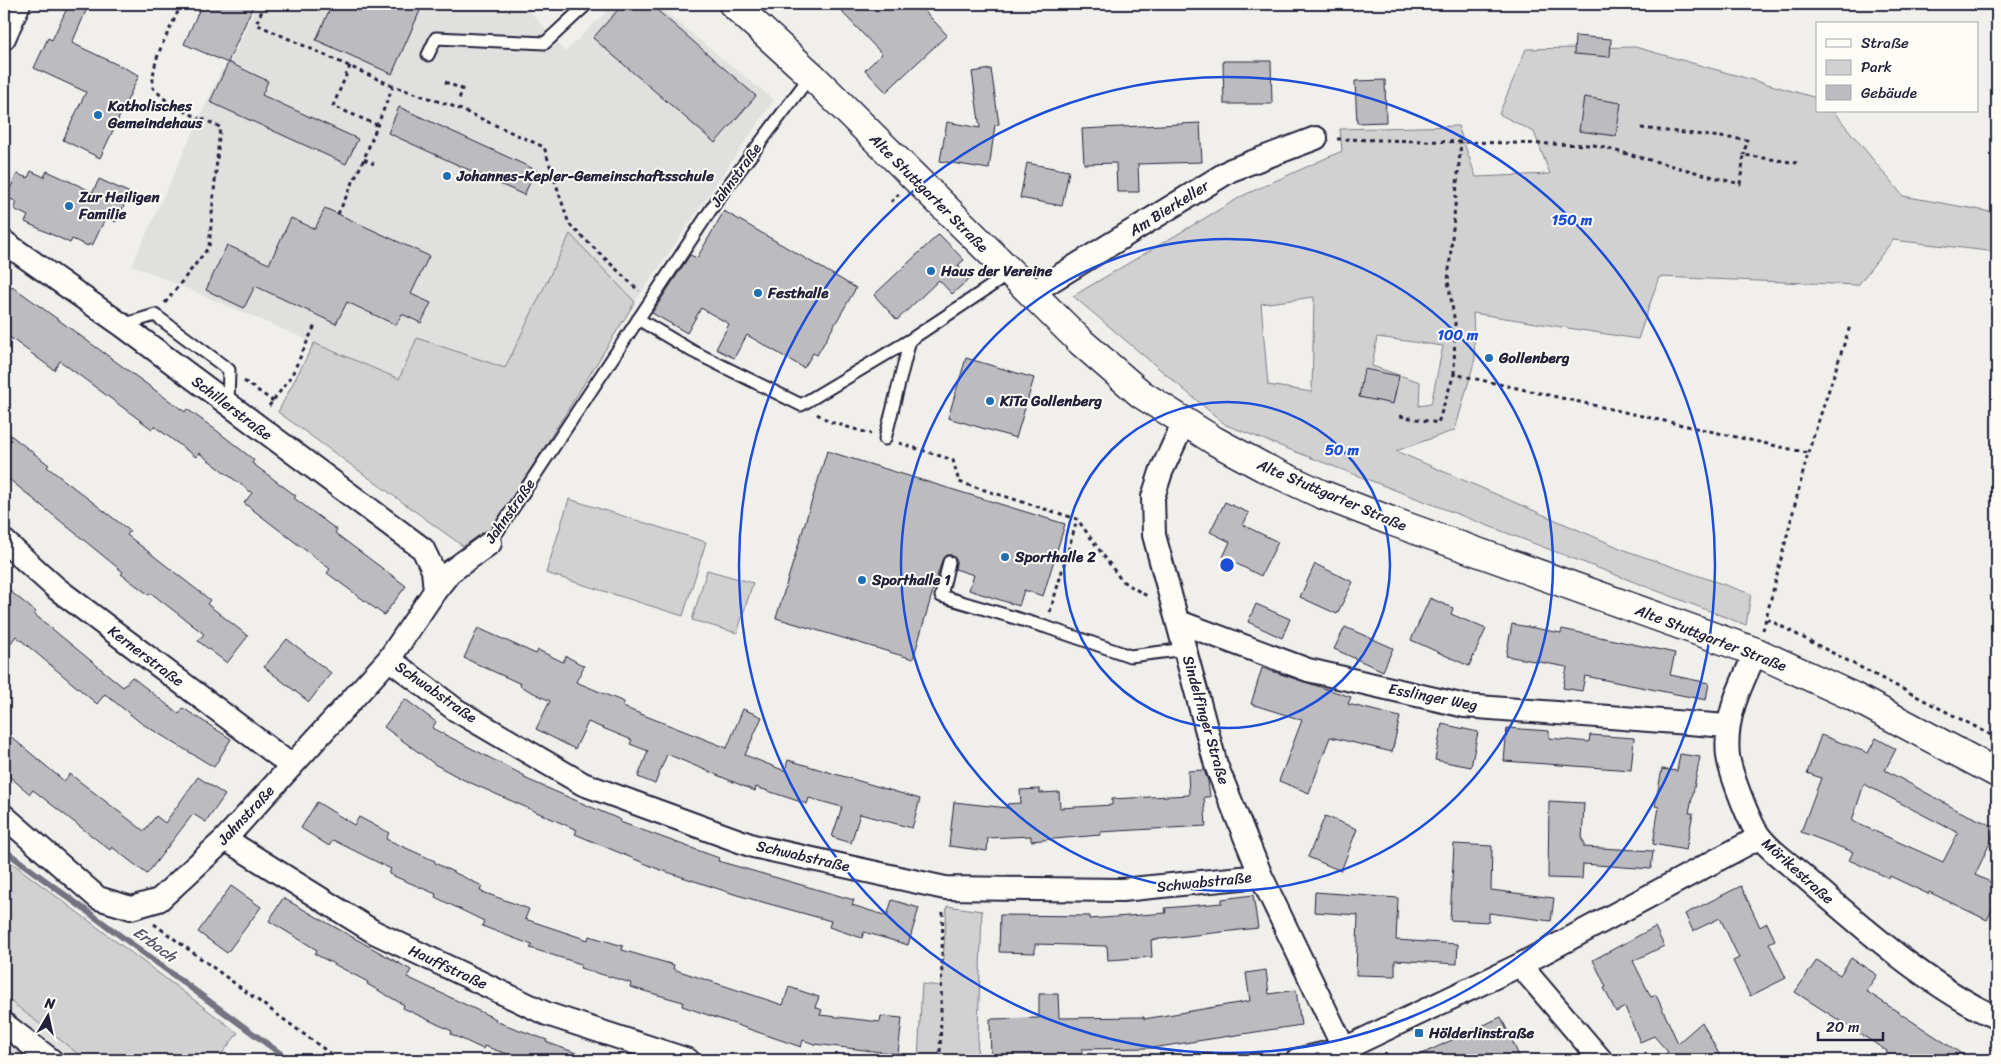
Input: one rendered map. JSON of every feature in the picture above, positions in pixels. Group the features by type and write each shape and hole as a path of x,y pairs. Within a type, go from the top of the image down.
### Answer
{"street":[{"path":"4,38 19,4"},
{"name":"Alte Stuttgarter Straße","path":"733,4 811,75 1030,294 1141,394 1184,422 1263,467 1321,494 1756,652 1852,696 1997,773"},
{"name":"Am Bierkeller","path":"1030,294 1231,170 1316,138"},
{"name":"Schillerstraße","path":"4,242 122,325 423,549 433,570 435,591"},
{"name":"Sindelfinger Straße","path":"1184,422 1161,472 1152,497 1154,535 1178,618 1216,766 1262,876 1348,1055"},
{"name":"Kernerstraße","path":"4,541 56,588 292,766"},
{"name":"Jahnstraße","path":"131,908 159,900 225,839 389,659 450,572 490,543"},
{"name":"Esslinger Weg","path":"1178,618 1308,670 1464,706 1727,726"},
{"name":"Mörikestraße","path":"1756,652 1737,695 1727,726 1728,758 1736,784 1760,837 1871,935 1971,1006 1997,1018"},
{"name":"Schwabstraße","path":"389,659 456,710 583,784 753,846 945,888 1122,890 1262,876"},
{"path":"4,816 98,898 131,908"},
{"path":"1297,1060 1348,1055 1760,837"},
{"name":"Hauffstraße","path":"225,839 374,932 548,1014 688,1060"},
{"path":"1520,965 1601,1060"},
{"path":"4,1024 51,1060"}],"lane":[{"path":"428,55 436,38 545,43 587,4"},
{"name":"Jahnstraße","path":"490,543 738,171 811,75"},
{"path":"638,319 692,351 801,405 910,340 1009,274"},
{"path":"122,325 155,315 229,370 228,404"},
{"path":"885,439 910,340"},
{"path":"949,562 941,596 1130,656 1186,649"}],"path":[{"path":"161,308 209,247 220,126 172,104 153,88 152,74 157,54 181,4"},
{"path":"265,4 256,24 393,86 455,107 544,147 568,224 650,302"},
{"path":"350,66 333,106 377,125"},
{"path":"445,82 462,89 459,100"},
{"path":"338,214 364,158 393,86"},
{"path":"1316,138 1594,145 1740,184 1747,140 1641,128"},
{"path":"1400,416 1438,423 1454,374 1455,323 1448,281 1461,142"},
{"path":"1744,155 1797,163"},
{"path":"364,158 374,164"},
{"path":"255,425 290,377 315,325"},
{"path":"1756,652 1767,619 1808,453 1850,326"},
{"path":"229,370 273,401"},
{"path":"1454,374 1808,453"},
{"path":"801,405 831,422 953,460 959,482 1077,519 1122,580 1178,618"},
{"path":"1046,628 1077,519"},
{"path":"1767,619 1997,738"},
{"path":"940,1060 945,888"},
{"path":"131,908 339,1060"}],"shaded area":[{"name":"Johannes-Kepler-Gemeinschaftsschule","path":"257,4 514,4 530,11 565,52 614,4 655,4 774,100 635,302 570,235 505,368 418,339 399,379 132,265 222,69 227,70"},
{"path":"4,996 86,1060 4,1060"}],"green space":[{"path":"1635,47 1816,98 1816,112 1834,112 1903,196 1997,213 1997,252 1893,240 1858,285 1659,277 1638,339 1473,313 1475,359 1455,430 1396,451 1627,551 1751,594 1746,625 1226,425 1073,296 1244,195 1342,151 1340,129 1458,126 1476,177 1550,174 1534,132 1499,114 1526,49","holes":["1314,297 1312,392 1268,385 1261,304","1377,337 1443,346 1431,404 1419,406 1420,382 1372,366"]},
{"path":"570,234 635,302 494,528 467,549 278,412 314,343 399,379 417,338 505,368"},
{"path":"569,499 706,542 683,616 546,573"},
{"path":"707,570 753,583 737,633 692,620"},
{"path":"4,857 238,1033 217,1060 86,1060 4,996"},
{"path":"947,906 982,911 977,1060 918,1060 922,984 941,986"}],"building":[{"name":"Katholisches Gemeindehaus","path":"69,4 89,4 72,43 139,75 100,158 63,140 86,92 34,68 48,38 52,40"},
{"path":"202,4 254,4 228,62 268,81 262,95 358,139 346,164 210,102 228,63 184,44"},
{"path":"332,4 423,4 392,74 316,40"},
{"path":"623,4 650,4 756,96 715,143 593,38"},
{"path":"850,4 918,4 947,35 886,92 865,70 882,54 842,12"},
{"path":"1575,36 1611,39 1610,57 1574,54"},
{"path":"1223,61 1271,61 1272,104 1224,104"},
{"path":"991,69 999,124 995,125 989,169 940,161 947,122 980,128 972,72"},
{"path":"1385,80 1386,122 1357,123 1355,81"},
{"path":"1584,97 1621,103 1616,136 1579,131"},
{"path":"399,107 536,170 524,195 388,133"},
{"path":"1200,123 1202,162 1138,164 1139,192 1117,192 1116,163 1084,164 1082,129"},
{"path":"1027,163 1069,171 1062,206 1020,198"},
{"name":"Zur Heiligen Familie","path":"31,171 44,177 47,171 93,192 99,179 130,193 116,222 106,217 92,246 72,239 70,243 25,222 28,216 14,209 17,202 6,197 17,174 28,178"},
{"path":"325,208 429,256 411,294 431,303 421,323 402,314 396,325 347,302 336,324 255,286 244,308 206,290 227,245 269,264 291,218 315,229"},
{"name":"Festhalle","path":"724,211 856,288 817,355 813,353 804,368 747,335 734,358 716,349 729,324 701,308 687,333 652,313 690,255 697,258"},
{"name":"Haus der Vereine","path":"939,234 964,260 958,265 970,278 952,294 939,280 897,320 874,295"},
{"path":"12,286 185,412 187,409 216,430 254,460 252,463 296,496 294,498 337,530 335,533 406,586 384,615 327,573 330,569 244,503 252,493 199,453 196,457 154,426 152,429 60,361 54,370 4,333 4,296"},
{"path":"966,358 1034,378 1016,438 948,418"},
{"path":"1364,369 1399,376 1393,404 1359,397"},
{"path":"4,430 49,465 47,467 130,531 127,535 210,600 207,604 248,636 227,663 198,641 204,634 151,593 149,595 121,574 123,572 4,475"},
{"name":"Sporthalle 1","path":"827,451 1065,524 1043,596 1024,590 1019,606 969,590 974,575 955,569 956,559 951,555 946,555 942,560 913,659 776,618"},
{"path":"1225,502 1249,513 1243,525 1278,542 1261,576 1223,557 1230,542 1210,532"},
{"path":"1315,564 1353,582 1337,614 1300,597"},
{"path":"4,586 36,612 34,614 123,687 132,677 179,714 183,708 231,739 214,767 141,723 105,694 97,704 16,636 4,652"},
{"path":"1430,598 1453,608 1451,614 1486,629 1469,666 1411,640"},
{"path":"1256,604 1290,619 1282,638 1248,622"},
{"path":"1512,624 1561,633 1562,629 1675,653 1670,675 1709,683 1706,700 1585,676 1582,691 1563,688 1567,667 1506,656"},
{"path":"1345,627 1393,648 1383,671 1334,649"},
{"path":"478,628 536,654 538,650 563,662 566,656 584,666 576,682 624,702 623,707 727,748 743,709 762,717 745,755 785,771 788,760 920,799 912,828 860,814 851,843 832,837 842,807 809,798 807,804 756,787 755,791 667,754 655,784 638,777 648,751 630,744 632,740 588,722 575,749 536,729 550,701 520,686 521,684 464,658"},
{"path":"287,639 331,673 309,702 264,667"},
{"path":"1262,668 1351,697 1348,704 1400,717 1392,752 1330,737 1309,793 1279,781 1302,720 1251,704"},
{"path":"405,699 436,722 432,728 525,776 524,778 621,820 620,822 719,858 718,861 854,900 852,905 887,916 892,900 919,908 908,945 864,932 862,938 829,927 831,921 737,895 658,869 575,834 577,830 462,779 436,765 384,727"},
{"path":"1442,724 1478,732 1471,767 1435,760"},
{"path":"1507,728 1549,731 1549,738 1589,742 1590,735 1634,738 1631,770 1504,761"},
{"path":"4,731 64,781 70,774 144,831 156,816 165,823 198,777 225,795 206,822 193,814 147,874 112,847 110,850 33,790 30,794 4,772"},
{"path":"1821,735 1868,753 1876,738 1896,749 1885,770 1959,811 1997,828 1975,875 1997,885 1997,899 1987,920 1929,892 1928,894 1890,876 1889,878 1849,860 1853,852 1801,832 1821,778 1807,773","holes":["1864,784 1958,833 1943,862 1852,821"]},
{"path":"1680,754 1700,757 1689,813 1693,813 1686,850 1653,844 1659,807 1655,806 1662,769 1677,771"},
{"path":"1204,770 1208,781 1210,797 1204,797 1206,826 1100,832 1100,835 1031,841 1031,836 988,838 987,851 949,846 954,802 1008,808 1007,804 1021,803 1020,790 1040,789 1040,793 1059,792 1060,808 1112,805 1112,799 1189,795 1188,771"},
{"path":"1549,801 1584,803 1582,841 1584,841 1584,847 1653,851 1651,869 1583,864 1582,879 1548,878"},
{"path":"317,802 354,825 359,817 389,833 386,839 435,861 435,863 482,886 480,891 529,909 525,919 588,940 589,936 623,946 622,950 674,965 673,969 783,1005 789,987 819,997 815,1007 822,1010 820,1015 880,1022 881,1016 902,1018 898,1054 814,1044 803,1040 801,1047 682,1006 683,1002 630,987 631,983 580,968 581,964 530,948 532,945 482,926 484,921 435,897 436,894 389,874 391,869 333,840 329,846 301,828"},
{"path":"1325,816 1357,829 1341,871 1308,857"},
{"path":"1454,844 1492,846 1491,890 1554,898 1551,921 1489,913 1489,922 1450,920"},
{"path":"231,886 261,907 227,953 198,932"},
{"path":"1741,886 1760,927 1767,923 1775,940 1769,943 1786,978 1750,996 1733,961 1739,958 1720,918 1693,931 1685,914"},
{"path":"1315,892 1398,898 1396,940 1458,944 1457,964 1395,960 1395,976 1356,975 1358,915 1314,912"},
{"path":"1253,895 1258,928 1151,940 1152,957 1108,960 1107,946 1035,944 1035,953 999,952 1000,915 1090,916 1090,919 1166,913 1165,908 1222,903 1222,899"},
{"path":"283,898 411,970 407,977 496,1019 495,1021 547,1040 546,1042 590,1058 590,1060 524,1060 484,1046 483,1049 451,1034 452,1031 403,1008 404,1005 367,984 368,982 315,954 317,950 269,921"},
{"path":"1655,927 1664,946 1633,961 1651,997 1656,995 1678,1043 1702,1022 1722,1060 1658,1060 1668,1052 1654,1036 1640,1042 1625,1007 1616,1012 1593,960"},
{"path":"1851,958 1877,975 1866,991 1971,1060 1897,1060 1886,1053 1887,1051 1795,992 1817,960 1840,975"},
{"path":"1266,970 1269,994 1296,990 1301,1025 1152,1048 1082,1049 1082,1060 991,1060 990,1019 1039,1018 1039,994 1058,994 1059,1018 1144,1017 1144,1019 1250,1001 1246,973"},
{"path":"1501,1017 1521,1060 1409,1060"}],"waterway":[{"name":"Erbach","path":"4,850 289,1060"}],"place":[{"name":"Katholisches Gemeindehaus","path":"98,115"},
{"name":"Johannes-Kepler-Gemeinschaftsschule","path":"447,176"},
{"name":"Zur Heiligen Familie","path":"69,206"},
{"name":"Haus der Vereine","path":"931,271"},
{"name":"Festhalle","path":"758,293"},
{"name":"Gollenberg","path":"1489,358"},
{"name":"KiTa Gollenberg","path":"990,401"},
{"name":"Sporthalle 2","path":"1005,557"},
{"name":"Sporthalle 1","path":"862,580"},
{"name":"Hölderlinstraße","path":"1419,1033"}]}
